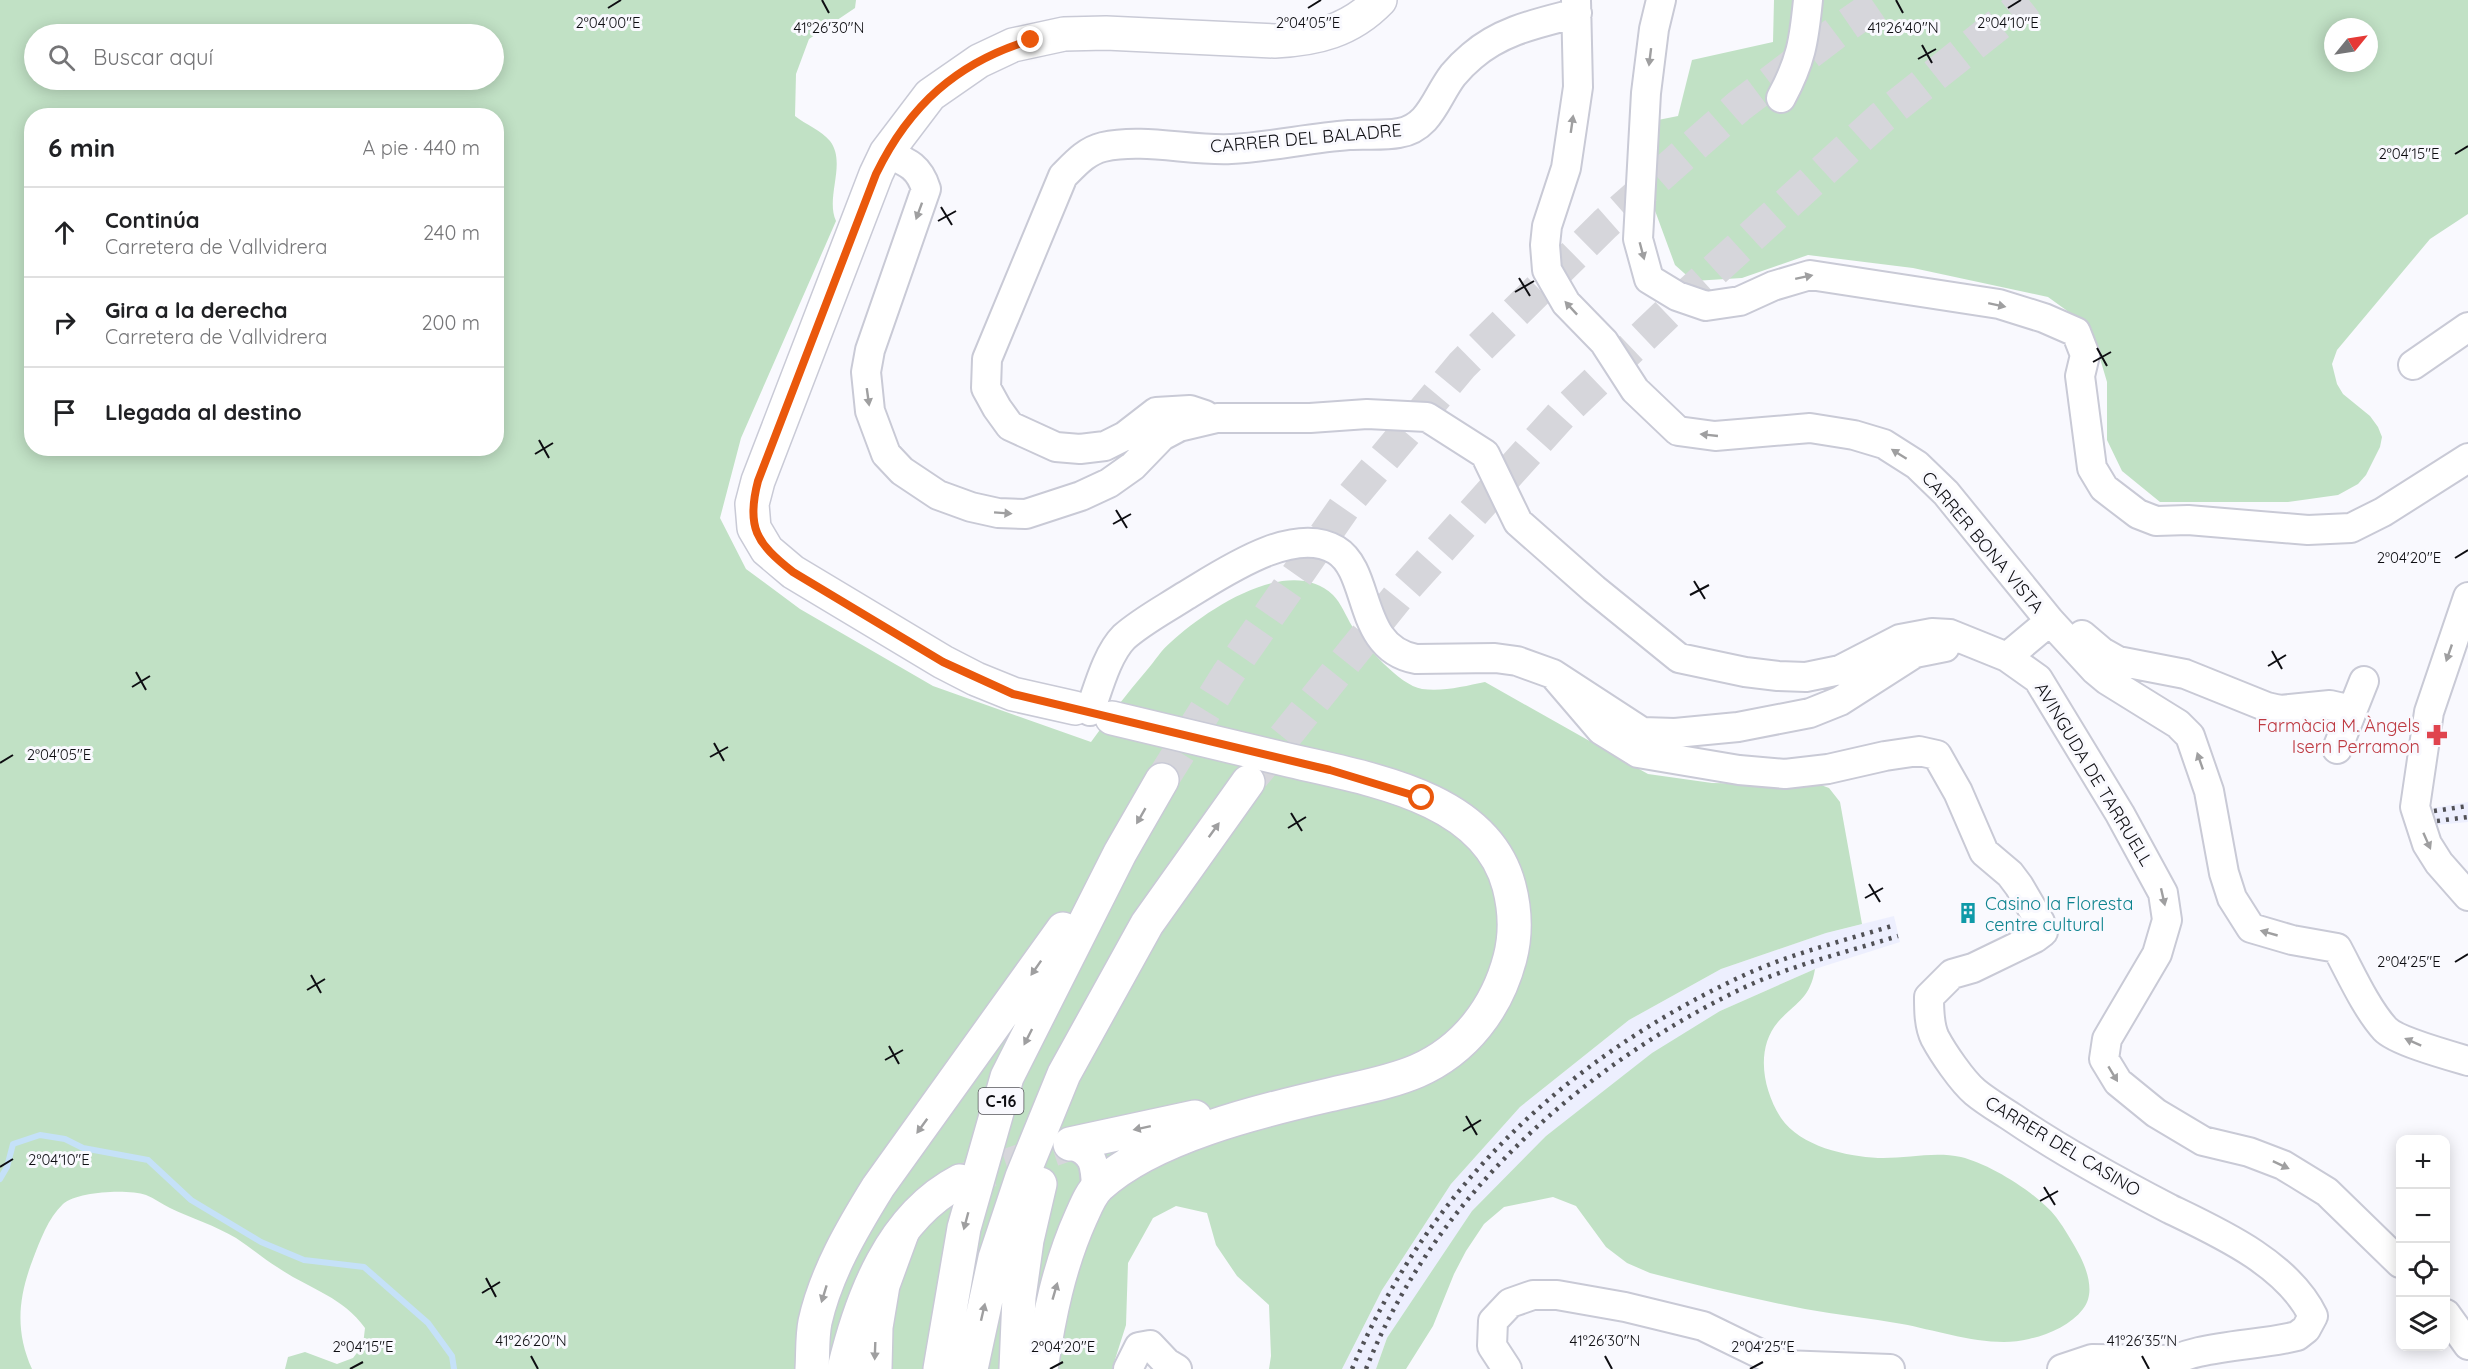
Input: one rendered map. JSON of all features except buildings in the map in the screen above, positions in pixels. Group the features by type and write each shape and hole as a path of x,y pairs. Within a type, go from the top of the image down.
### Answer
{"main road":[{"path":"1041,1369 1051,1305 1073,1236 1096,1188 1120,1168 1179,1139 1283,1105 1389,1081 1418,1071 1437,1060 1471,1034 1499,989 1511,952 1514,914 1504,867 1489,843 1464,820 1451,810 1422,798 1330,770 1013,694 943,662 793,572 768,550 754,528 752,504 758,481 876,174 886,153 930,95 979,61 1014,45 1064,34 1106,33 1275,41 1300,40 1325,35 1347,26 1380,0"},
{"name":"C-16","path":"940,1369 964,1228 1007,1077 1120,853 1162,780"},
{"name":"C-16","path":"971,1369 995,1258 1022,1178 1064,1074 1147,924 1248,782"},
{"path":"812,1369 815,1324 825,1288 841,1250 860,1216 878,1187 1120,853"},
{"path":"1017,1369 1019,1297 1027,1240 1038,1190 1083,1076 1152,942 1180,878"},
{"path":"1070,1144 1217,1113 1283,1105"},
{"path":"844,1369 858,1318 883,1259 926,1204 943,1190 960,1181"},
{"path":"875,1369 876,1327 883,1285 902,1233"}],"street":[{"path":"1661,0 1654,29 1646,93 1638,239 1649,279 1677,296 1706,306 1740,301 1810,274 1999,304 2044,318 2076,332 2085,355 2080,376 2092,468 2104,488 2138,513 2156,521 2188,520 2308,530 2351,528 2383,512 2468,458"},
{"path":"1781,98 1796,70 1804,39 1808,0"},
{"name":"CARRER DEL BALADRE","path":"1217,418 1190,410 1155,412 1106,446 1080,449 1056,447 1033,438 1010,426 997,408 986,388 987,359 1064,177 1069,171 1086,154 1103,147 1131,145 1230,149 1348,135 1400,133 1419,124 1433,110 1453,75 1472,56 1497,39 1576,6"},
{"name":"CARRER BONA VISTA","path":"1576,6 1578,87 1566,168 1547,226 1545,245 1547,270 1566,303 1604,342 1635,390 1678,431 1715,436 1810,428 1854,435 1884,444 1917,465 1946,493 2082,657 2107,680 2178,724 2190,736 2209,791 2224,873 2232,898 2251,928 2292,940 2337,948 2360,991 2386,1031 2433,1051 2468,1060"},
{"name":"AVINGUDA DE TARRUELL","path":"886,153 910,163 922,177 926,189 876,330 866,372 870,411 886,454 902,471 938,495 971,507 998,513 1026,514 1081,496 1109,483 1133,466 1162,436 1179,427 1217,418 1310,418 1368,414 1427,417 1485,454 1518,522 1594,589 1679,658 1724,669 1806,677 1840,670 1900,639 1932,633 1950,634 2007,657 2038,679 2120,814 2163,893 2167,920 2157,954 2107,1039 2104,1059 2118,1082 2156,1113 2203,1141 2248,1152 2283,1165 2326,1192 2396,1259"},
{"path":"2413,364 2468,327"},
{"path":"1092,712 1105,668 1123,638 1151,617 1252,559 1286,546 1309,543 1326,545 1344,556 1372,623 1391,648 1404,657 1416,659 1495,658 1517,661 1553,674 1642,732 1675,733 1738,727 1810,713 1840,701 1916,653 1937,647 1958,647 2007,657 2056,628 2073,628 2102,652 2118,661 2185,674 2267,707 2280,710 2330,705 2352,710"},
{"path":"2468,597 2429,712 2415,807 2427,844 2439,863 2468,896"},
{"name":"CARRER DEL CASINO","path":"1553,674 1601,730 1638,753 1739,770 1785,774 1828,769 1919,751 1937,755 1958,792 1984,852 2010,874 2019,886 2040,922 2043,932 1973,968 1952,974 1929,997 1934,1036 1948,1058 1974,1092 2032,1131 2115,1181 2242,1246 2293,1285 2307,1301 2313,1316 2306,1329 2297,1336 2226,1347 2164,1364"},
{"path":"2337,749 2364,681"},
{"path":"1070,1144 1082,1148 1090,1155 1095,1168 1096,1188"},
{"path":"1507,1369 1492,1346 1493,1322 1509,1303 1533,1295 1557,1294 1625,1307 1703,1326 1783,1365 1890,1369"},
{"path":"2450,1321 2468,1345"},
{"path":"1128,1369 1139,1347 1150,1345 1167,1363 1177,1369"},
{"path":"2062,1369 2092,1359 2164,1364"}],"shaded area":[{"path":"2468,802 2468,822 2436,825 2433,808"},
{"path":"1894,916 1900,942 1815,969 1720,1011 1546,1136 1387,1338 1376,1369 1342,1369 1382,1290 1451,1184 1520,1107 1629,1020 1721,969 1826,933"}],"green space":[{"path":"0,0 856,0 855,8 809,39 796,74 795,116 827,137 835,150 837,159 833,212 836,221 741,438 720,518 746,569 800,609 933,686 1091,742 1164,648 1204,616 1248,591 1271,583 1294,580 1315,584 1336,598 1352,626 1383,663 1413,686 1438,690 1485,682 1648,774 1712,783 1821,785 1829,788 1840,802 1862,924 1826,933 1721,969 1629,1020 1520,1107 1451,1184 1382,1290 1342,1369 1269,1369 1271,1356 1269,1305 1237,1276 1216,1245 1207,1213 1176,1206 1153,1218 1128,1263 1126,1325 1112,1369 285,1369 288,1357 305,1352 337,1364 353,1358 363,1345 365,1328 356,1317 335,1300 289,1275 241,1241 146,1195 116,1192 91,1194 70,1200 63,1204 53,1216 45,1230 28,1273 20,1314 23,1341 32,1369 0,1369"},
{"path":"1774,0 2468,0 2468,214 2430,239 2337,350 2332,364 2337,384 2343,394 2370,416 2382,437 2380,447 2366,475 2358,484 2338,495 2288,502 2160,502 2122,471 2107,440 2107,382 2091,328 2048,297 1913,268 1808,255 1742,278 1693,281 1675,265 1654,208 1658,120 1678,116 1692,60 1773,42"},
{"path":"1815,969 1806,994 1778,1022 1766,1044 1764,1070 1766,1082 1781,1118 1800,1136 1825,1148 1852,1155 1878,1158 1930,1155 1961,1157 1999,1173 2025,1189 2056,1217 2086,1269 2089,1297 2078,1315 2044,1335 2014,1342 1998,1342 1747,1297 1650,1273 1627,1263 1606,1247 1576,1206 1553,1197 1504,1207 1484,1224 1454,1274 1433,1326 1406,1369 1376,1369 1387,1338 1472,1211 1546,1136 1652,1053 1720,1011"}],"waterway":[{"path":"0,1179 7,1167 13,1144 40,1135 65,1139 83,1148 148,1160 191,1200 261,1242 304,1260 364,1267 428,1323 452,1356 454,1369"}],"tunnel":[{"path":"1162,780 1228,674 1350,499 1462,365 1605,224 1739,106 1883,0"},
{"path":"1253,776 1400,594 1561,415 1673,308 1881,118 2029,0"},
{"path":"960,1181 1070,1144"}],"railway":[{"path":"2434,811 2468,806"},
{"path":"2437,821 2468,817"},
{"path":"1352,1369 1383,1304 1420,1243 1462,1188 1508,1137 1560,1090 1616,1048 1676,1010 1740,977 1797,955 1895,925"},
{"path":"1366,1369 1395,1307 1431,1248 1472,1194 1519,1144 1570,1098 1625,1057 1683,1020 1743,988 1800,966 1898,936"}],"place":[{"name":"Farmàcia M. Àngels Isern Perramon","path":"2437,735"},
{"name":"Casino la Floresta centre cultural","path":"1968,913"}],"route":[{"path":"1031,40 979,61 945,83 920,106 886,153 758,481 752,504 754,528 768,550 793,572 943,662 1013,694 1330,770 1422,798"}]}
